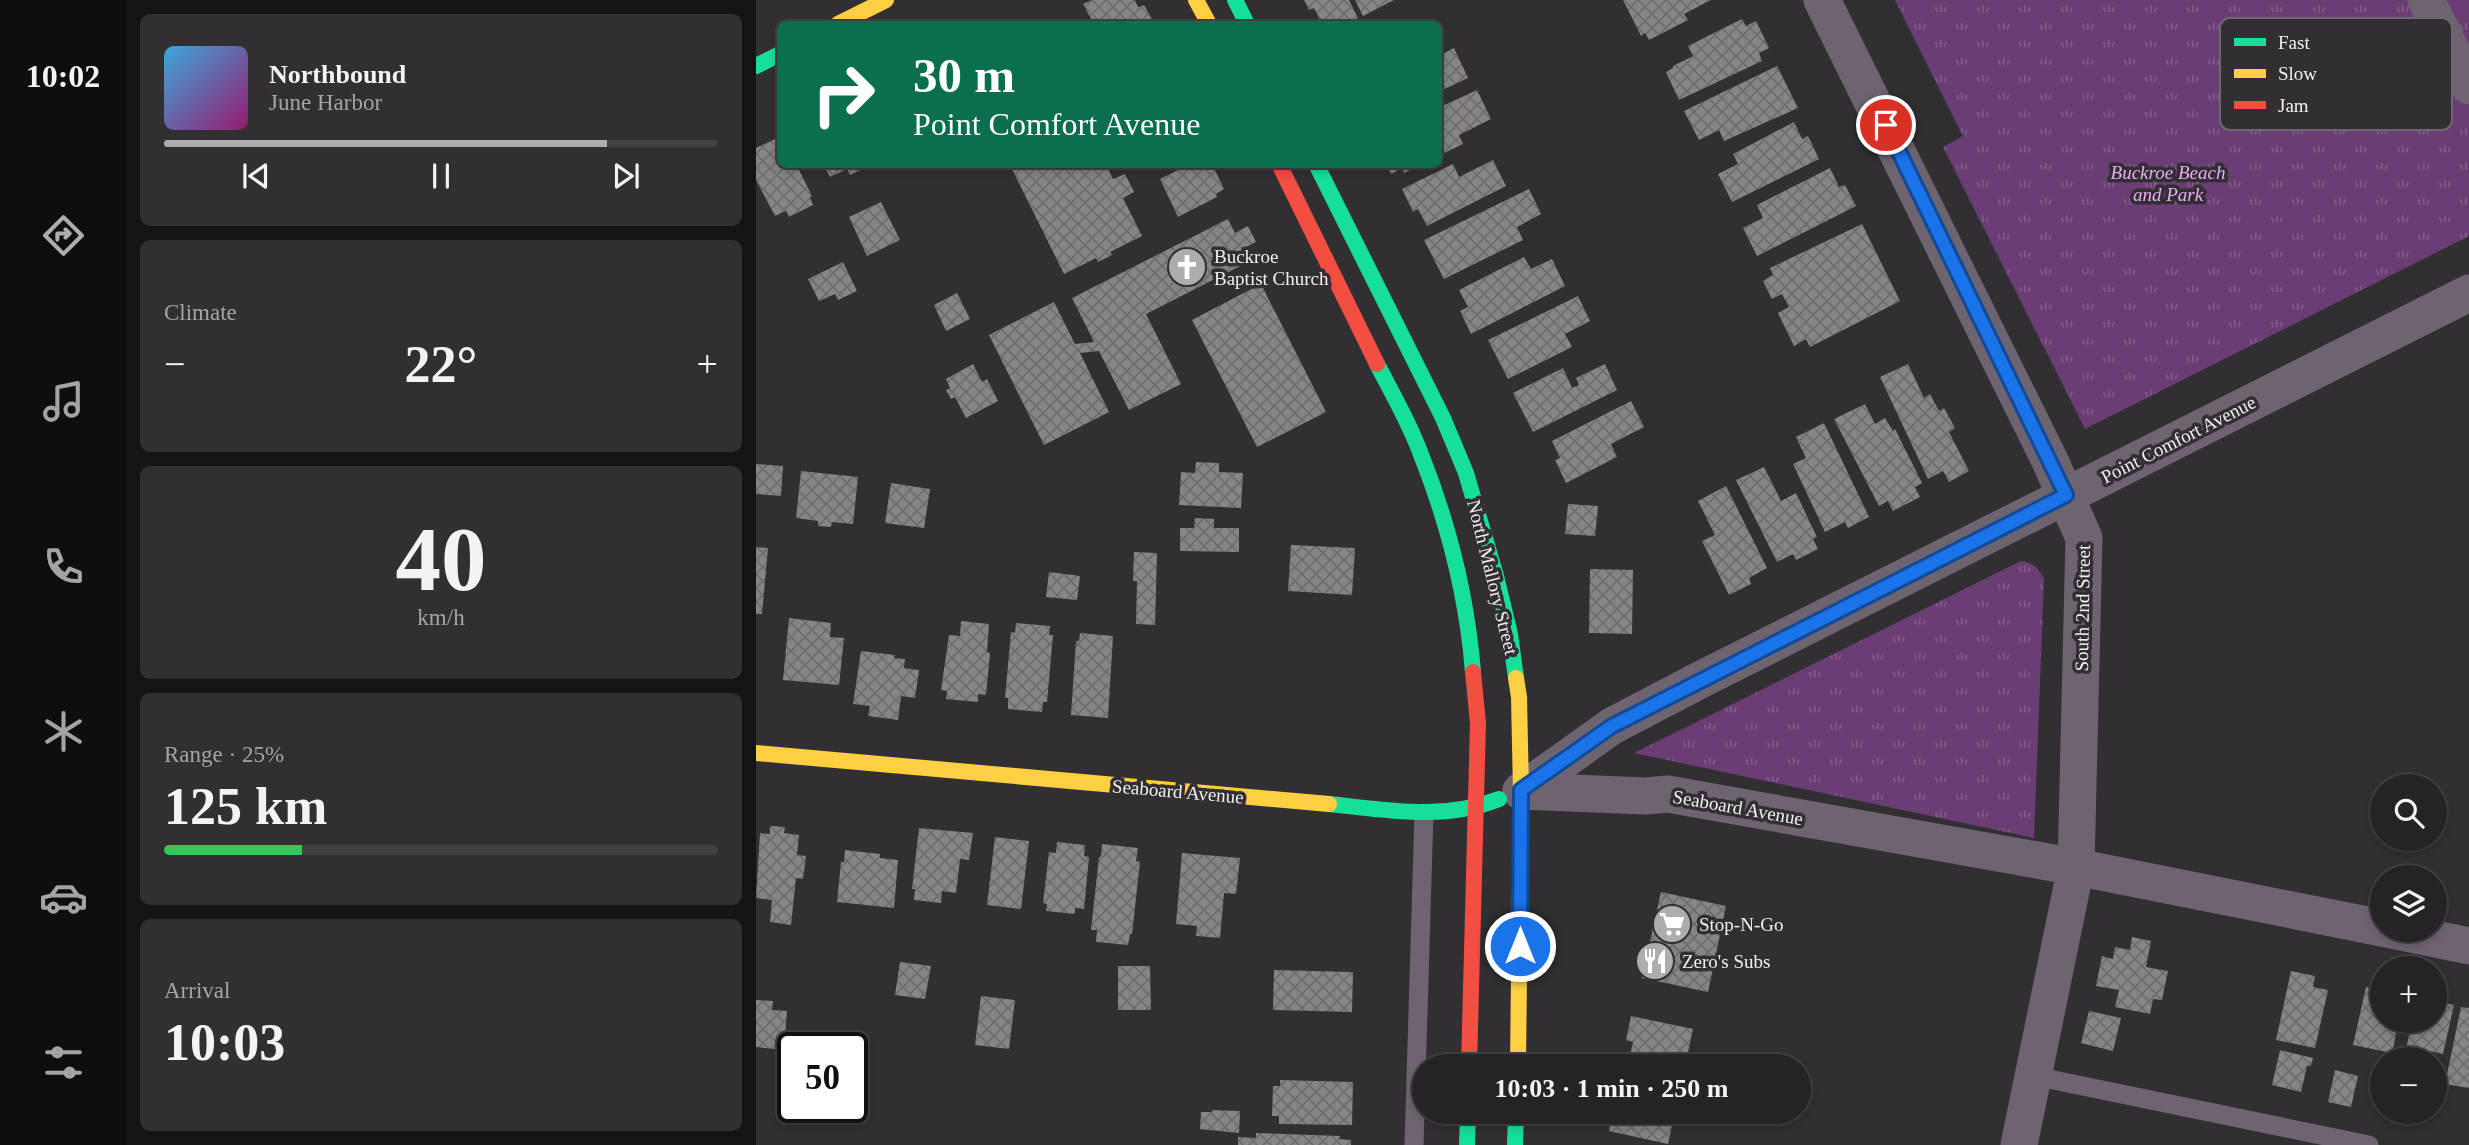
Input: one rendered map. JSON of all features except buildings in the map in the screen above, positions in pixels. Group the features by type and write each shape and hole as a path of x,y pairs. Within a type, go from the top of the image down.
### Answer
{"main road":[{"path":"844,21 886,0"},
{"path":"1196,0 1207,21"},
{"path":"1235,0 1246,21"},
{"path":"756,66 777,56"},
{"name":"North Mallory Street","path":"1281,168 1420,451 1454,555 1469,622 1479,723 1469,1054"},
{"name":"North Mallory Street","path":"1318,168 1438,407 1466,473 1510,634 1519,697 1521,790 1518,1054"},
{"name":"Seaboard Avenue","path":"756,753 1424,813 1451,814 1478,808 1521,790"},
{"path":"1467,1145 1468,1124"},
{"path":"1515,1145 1516,1124"}],"street":[{"name":"South 2nd Street","path":"1822,0 2066,495 2084,538 2076,867 2020,1145"},
{"path":"2426,0 2435,18"},
{"path":"2452,52 2469,86"},
{"name":"Point Comfort Avenue","path":"1521,790 1612,726 2469,293"},
{"name":"Seaboard Avenue","path":"1521,790 1646,796 1668,794 2076,867 2370,926"},
{"name":"Seaboard Avenue","path":"2447,942 2469,946"}],"lane":[{"path":"1414,1145 1424,813"},
{"path":"2034,1076 2369,1145"}],"green space":[{"name":"Buckroe Beach and Park","path":"1895,0 2469,0 2469,236 2085,429 1943,147 1963,136"},
{"path":"2021,561 2035,566 2044,579 2034,838 1634,753"}],"traffic: fast":[{"path":"1235,0 1246,21"},
{"path":"756,66 777,56"},
{"path":"1318,168 1443,418 1466,473 1496,576 1510,634 1516,678"},
{"path":"1377,364 1411,430 1439,505 1461,588 1473,672"},
{"path":"1329,804 1394,811 1436,812 1478,806 1499,799"},
{"path":"1467,1145 1468,1124"},
{"path":"1515,1145 1516,1124"}],"traffic: slow":[{"path":"844,21 886,0"},
{"path":"1196,0 1207,21"},
{"path":"1516,678 1519,697 1521,791 1518,1054"},
{"path":"756,753 1329,804"}],"traffic: jam":[{"path":"1281,168 1377,364"},
{"path":"1469,1054 1478,723 1473,672"}],"place":[{"name":"Buckroe Baptist Church","path":"1187,267"},
{"name":"Stop-N-Go","path":"1672,924"},
{"name":"Zero's Subs","path":"1655,961"}],"route":[{"path":"1520,946 1521,790 1612,726 2066,495 1886,125"}]}
